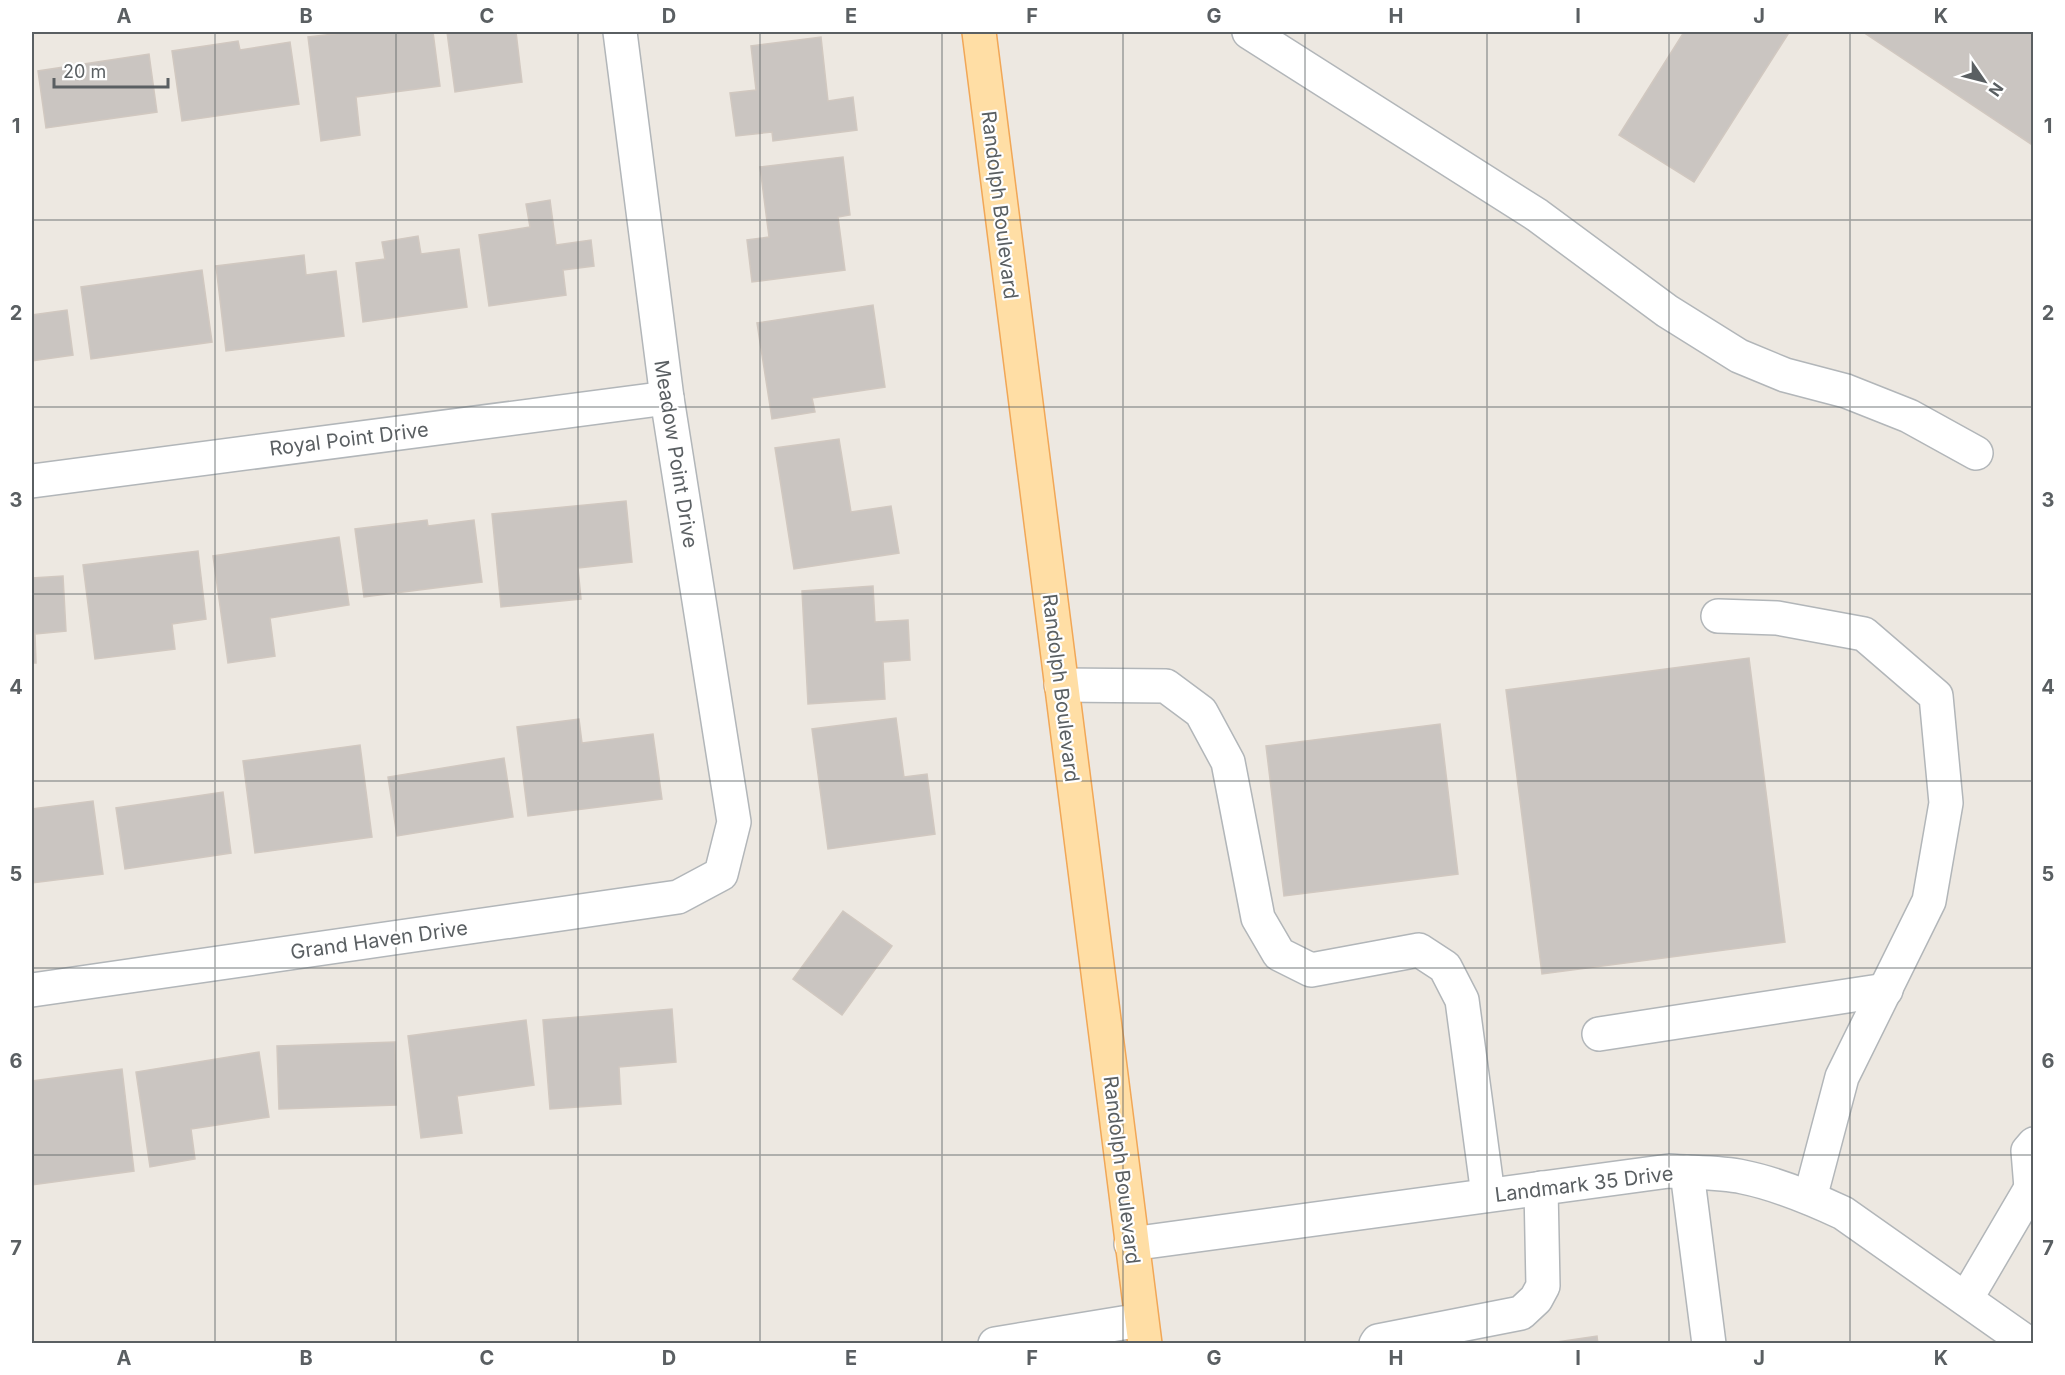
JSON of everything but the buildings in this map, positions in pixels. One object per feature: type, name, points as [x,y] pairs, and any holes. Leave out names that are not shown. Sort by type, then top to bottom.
[{"type":"main road","name":"Randolph Boulevard","points":[[979,32],[1143,1332]]},
{"type":"street","name":"Meadow Point Drive","points":[[620,32],[667,398],[734,822],[721,874]]},
{"type":"street","points":[[1249,32],[1537,215],[1667,311],[1739,356],[1785,375],[1846,391],[1909,416],[1976,453]]},
{"type":"street","name":"Royal Point Drive","points":[[32,481],[667,398]]},
{"type":"street","points":[[1718,616],[1777,618],[1864,634],[1936,696],[1946,803],[1929,901],[1842,1077],[1810,1198]]},
{"type":"street","points":[[1060,685],[1166,686],[1201,712],[1228,762],[1258,918],[1279,954],[1311,970],[1419,951],[1445,967],[1462,1000],[1488,1195]]},
{"type":"street","name":"Grand Haven Drive","points":[[32,990],[678,897],[721,874]]},
{"type":"street","points":[[1599,1034],[1886,990]]},
{"type":"street","points":[[1966,1299],[2032,1188],[2028,1151],[2034,1144]]},
{"type":"street","name":"Landmark 35 Drive","points":[[1131,1244],[1669,1171],[1741,1177],[1776,1185],[1843,1213],[2029,1344]]},
{"type":"street","points":[[1688,1172],[1709,1344]]},
{"type":"street","points":[[1376,1344],[1378,1341],[1521,1313],[1536,1299],[1542,1286],[1541,1188]]},
{"type":"street","points":[[995,1344],[1143,1332]]}]
